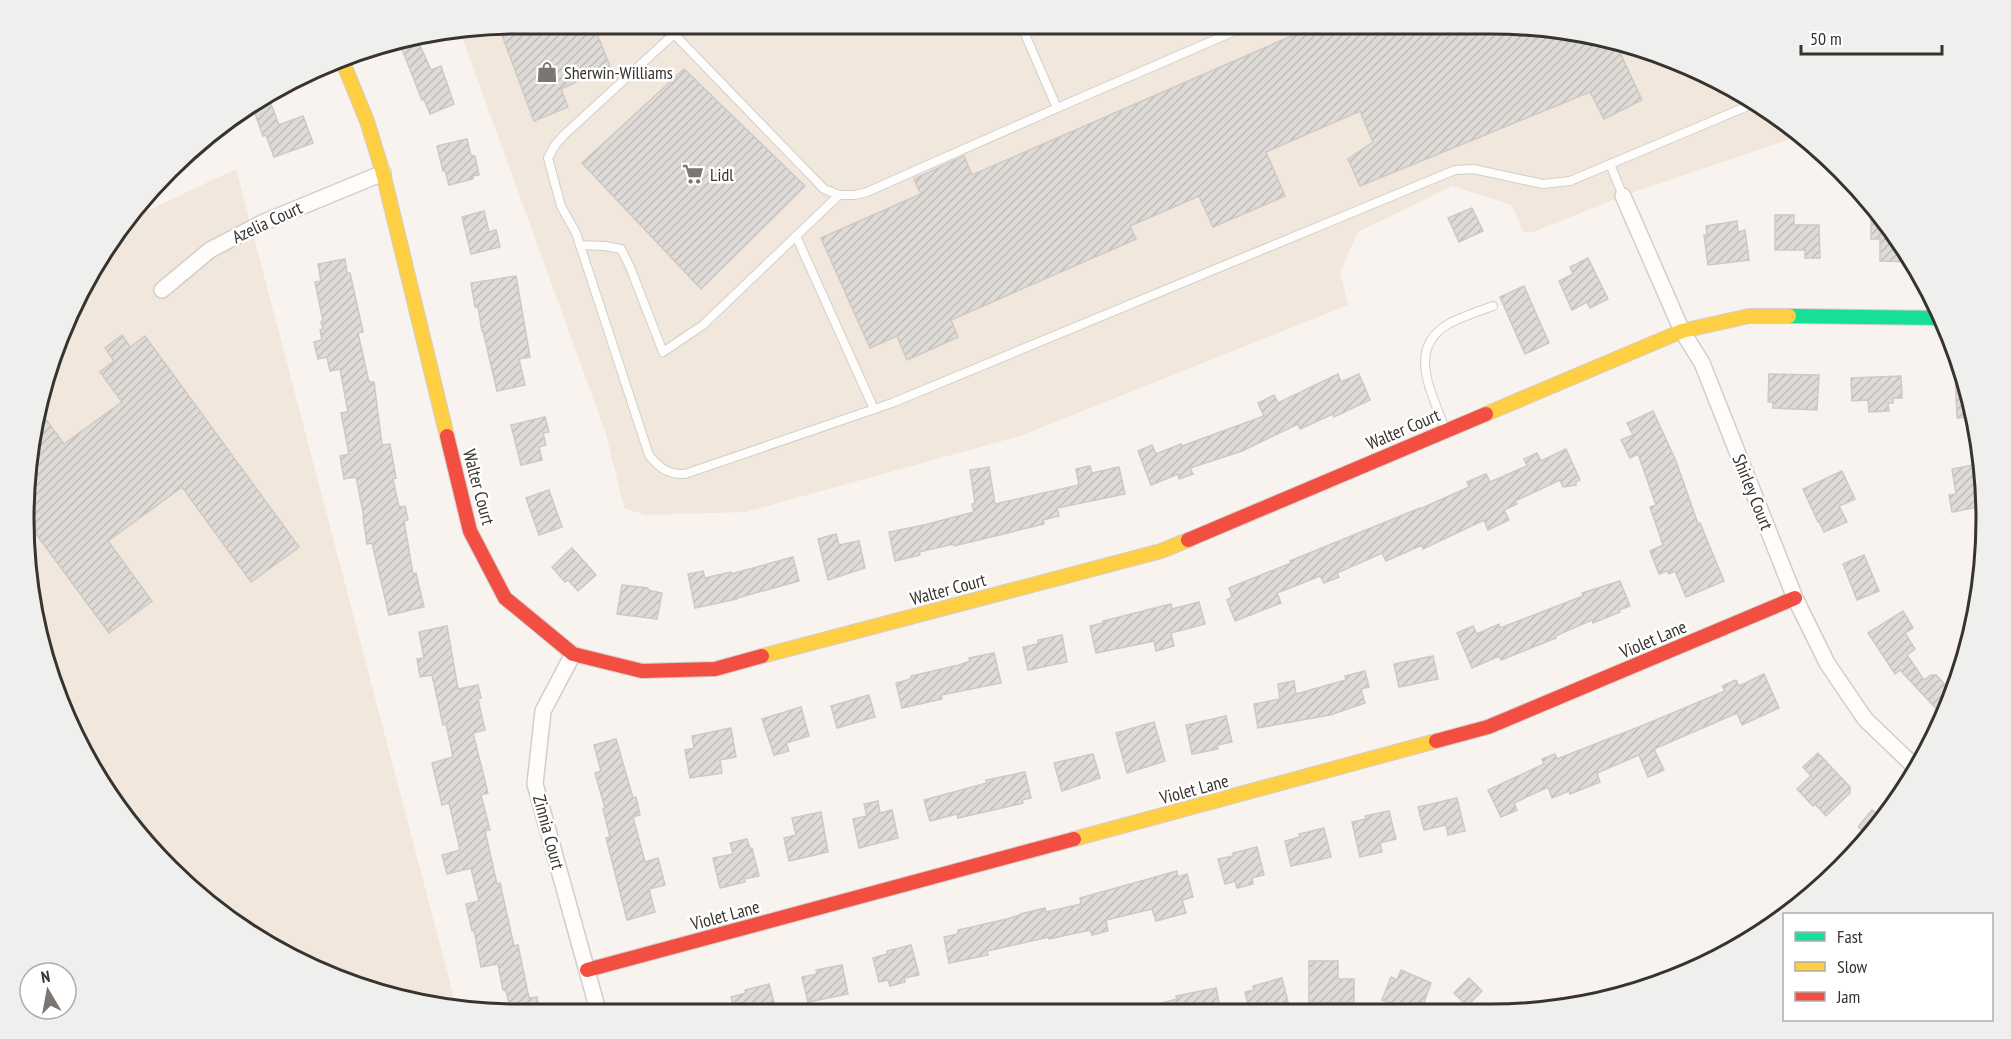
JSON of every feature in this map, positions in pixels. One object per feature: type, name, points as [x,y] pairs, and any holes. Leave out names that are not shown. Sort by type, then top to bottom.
[{"type":"street","name":"Walter Court","points":[[345,67],[367,121],[383,173],[470,531],[505,598],[573,654],[642,671],[715,669],[1161,551],[1682,330],[1749,316],[1932,318]]},
{"type":"street","name":"Azelia Court","points":[[162,290],[210,250],[264,222],[383,173]]},
{"type":"street","name":"Shirley Court","points":[[1623,196],[1682,330],[1702,363],[1795,598],[1827,663],[1865,719],[1911,763]]},
{"type":"street","name":"Violet Lane","points":[[587,970],[1488,727],[1795,598]]},
{"type":"street","name":"Zinnia Court","points":[[573,654],[543,711],[535,784],[596,1004]]},
{"type":"lane","points":[[1228,34],[867,192],[855,195],[839,195],[824,189],[674,34],[565,134],[555,145],[548,158],[561,206],[576,232],[649,455],[658,467],[675,474],[685,474],[874,409],[1455,170],[1473,169],[1543,184],[1570,181],[1746,107]]},
{"type":"lane","points":[[1025,34],[1057,108]]},
{"type":"lane","points":[[1610,164],[1623,196]]},
{"type":"lane","points":[[580,245],[621,249],[663,352],[703,325],[839,195]]},
{"type":"lane","points":[[796,236],[874,409]]},
{"type":"lane","points":[[1445,431],[1424,361],[1427,345],[1449,323],[1493,306]]},
{"type":"shaded area","points":[[520,34],[1492,34],[1523,36],[1555,39],[1617,51],[1677,71],[1734,99],[1791,139],[1623,196],[1533,232],[1523,232],[1512,205],[1452,186],[1358,232],[1340,272],[1348,305],[1020,436],[746,512],[645,515],[624,508],[606,434],[463,38]]},
{"type":"shaded area","points":[[236,169],[455,1000],[394,988],[334,968],[277,940],[224,904],[177,862],[135,815],[99,762],[71,705],[51,645],[39,583],[34,520],[39,456],[51,394],[71,334],[99,277],[145,212]]},
{"type":"building","points":[[597,34],[610,66],[561,89],[568,107],[534,121],[502,35]]},
{"type":"building","points":[[1296,34],[1492,34],[1586,44],[1619,52],[1642,100],[1604,119],[1590,92],[1360,186],[1348,159],[1373,142],[1360,111],[1266,152],[1285,196],[1213,227],[1199,196],[1130,226],[1136,239],[951,320],[958,337],[907,360],[897,336],[870,348],[821,238],[921,194],[914,179],[964,156],[972,175]]},
{"type":"building","points":[[420,45],[431,70],[441,66],[454,104],[430,114],[424,99],[422,100],[402,49]]},
{"type":"building","name":"Lidl","points":[[684,69],[805,186],[701,289],[582,163]]},
{"type":"building","points":[[271,103],[279,125],[303,116],[313,143],[274,157],[266,135],[263,136],[255,113]]},
{"type":"building","points":[[467,139],[471,156],[475,156],[479,175],[473,176],[473,179],[449,185],[437,146]]},
{"type":"building","points":[[1472,208],[1483,231],[1459,242],[1448,218]]},
{"type":"building","points":[[484,211],[489,232],[496,230],[500,247],[471,254],[462,217]]},
{"type":"building","points":[[1775,215],[1794,215],[1794,225],[1819,225],[1820,258],[1805,258],[1805,250],[1775,250]]},
{"type":"building","points":[[1871,220],[1902,262],[1880,261],[1880,239],[1871,239]]},
{"type":"building","points":[[1737,221],[1738,232],[1745,230],[1749,260],[1708,265],[1704,235],[1707,235],[1706,226]]},
{"type":"building","points":[[1588,258],[1608,299],[1590,308],[1587,302],[1572,310],[1559,281],[1573,274],[1570,267]]},
{"type":"building","points":[[345,259],[363,332],[358,333],[369,382],[374,382],[382,445],[390,444],[396,478],[393,479],[399,507],[405,506],[408,520],[404,521],[413,574],[416,573],[424,607],[389,615],[372,543],[367,544],[356,477],[344,479],[340,456],[349,454],[341,413],[348,412],[340,369],[330,371],[327,357],[318,359],[314,342],[322,340],[320,330],[323,329],[315,282],[321,281],[318,264]]},
{"type":"building","points":[[516,276],[530,357],[519,359],[525,385],[497,391],[471,283]]},
{"type":"building","points":[[1524,286],[1549,343],[1525,354],[1500,297]]},
{"type":"building","points":[[122,335],[130,347],[145,336],[299,547],[251,582],[182,487],[108,541],[152,601],[109,633],[35,532],[34,520],[39,456],[45,419],[64,444],[122,402],[100,372],[114,361],[105,348]]},
{"type":"building","points":[[1338,374],[1341,382],[1359,374],[1370,400],[1334,417],[1333,414],[1300,429],[1298,424],[1242,451],[1190,468],[1193,474],[1179,479],[1178,474],[1151,485],[1138,451],[1152,445],[1156,454],[1264,416],[1258,403],[1274,395],[1278,403]]},
{"type":"building","points":[[1769,374],[1819,375],[1817,410],[1773,408],[1773,402],[1768,402]]},
{"type":"building","points":[[1901,376],[1902,398],[1893,398],[1893,403],[1888,403],[1889,411],[1869,412],[1868,400],[1852,401],[1851,378]]},
{"type":"building","points":[[1955,378],[1965,418],[1957,418]]},
{"type":"building","points":[[1653,411],[1676,461],[1698,524],[1700,523],[1724,581],[1686,597],[1675,571],[1669,574],[1667,571],[1659,574],[1650,551],[1663,545],[1650,507],[1656,505],[1638,454],[1630,458],[1621,440],[1633,435],[1627,423]]},
{"type":"building","points":[[545,417],[549,432],[543,433],[546,445],[539,447],[542,460],[521,465],[511,425]]},
{"type":"building","points":[[1566,449],[1580,480],[1576,482],[1576,485],[1563,487],[1560,480],[1515,501],[1517,504],[1504,510],[1509,520],[1488,530],[1484,520],[1423,549],[1422,545],[1386,561],[1382,553],[1337,573],[1339,577],[1324,583],[1320,576],[1277,593],[1281,603],[1235,621],[1227,600],[1232,597],[1229,588],[1420,509],[1469,487],[1467,482],[1486,474],[1490,482],[1527,466],[1524,459],[1537,453],[1541,461]]},
{"type":"building","points":[[1973,465],[1976,508],[1952,512],[1949,495],[1956,494],[1952,469]]},
{"type":"building","points":[[1090,466],[1092,473],[1119,467],[1125,494],[1057,508],[1059,516],[1043,520],[1044,524],[919,552],[920,555],[895,561],[889,532],[974,512],[972,504],[975,503],[970,470],[989,467],[995,504],[1079,485],[1076,469]]},
{"type":"building","points":[[1842,471],[1855,499],[1839,506],[1847,522],[1824,532],[1803,489]]},
{"type":"building","points":[[549,490],[562,527],[539,535],[526,498]]},
{"type":"building","points":[[836,534],[839,545],[859,541],[865,568],[828,580],[818,539]]},
{"type":"building","points":[[572,548],[596,575],[578,591],[568,580],[565,582],[552,567]]},
{"type":"building","points":[[1864,555],[1879,591],[1857,600],[1843,564]]},
{"type":"building","points":[[793,557],[799,581],[737,599],[695,608],[688,574],[703,571],[705,578],[731,572],[731,574]]},
{"type":"building","points":[[1620,581],[1630,606],[1619,610],[1620,612],[1593,623],[1592,620],[1555,636],[1556,638],[1501,660],[1499,656],[1472,668],[1457,633],[1473,626],[1477,634],[1499,624],[1500,628],[1583,596],[1582,593]]},
{"type":"building","points":[[622,585],[648,588],[648,590],[662,593],[657,619],[617,614]]},
{"type":"building","points":[[1199,602],[1205,624],[1171,633],[1174,646],[1156,651],[1154,641],[1096,653],[1090,626],[1171,604],[1172,609]]},
{"type":"building","points":[[1903,611],[1913,628],[1905,633],[1915,649],[1907,655],[1924,680],[1931,675],[1936,675],[1947,686],[1938,710],[1900,670],[1895,674],[1868,633]]},
{"type":"building","points":[[447,626],[458,689],[478,685],[481,698],[478,699],[485,730],[473,733],[488,793],[481,795],[490,830],[485,831],[497,884],[500,883],[514,946],[518,945],[529,998],[537,997],[538,1004],[507,1004],[509,1003],[506,991],[503,990],[498,964],[481,967],[466,904],[479,901],[471,868],[447,874],[442,855],[460,850],[449,803],[442,805],[432,763],[453,757],[432,675],[420,677],[417,659],[424,658],[419,632]]},
{"type":"building","points":[[1062,635],[1067,662],[1028,670],[1023,647],[1038,644],[1038,640]]},
{"type":"building","points":[[994,653],[1001,683],[941,695],[942,699],[902,708],[896,683],[911,679],[911,676],[959,665],[970,661],[969,658]]},
{"type":"building","points":[[1433,656],[1438,679],[1399,687],[1394,664]]},
{"type":"building","points":[[1365,671],[1369,687],[1361,689],[1365,703],[1330,715],[1258,728],[1254,704],[1280,699],[1278,684],[1294,681],[1296,694],[1346,680],[1345,676]]},
{"type":"building","points":[[1764,674],[1779,708],[1742,725],[1737,713],[1654,749],[1664,770],[1648,777],[1639,755],[1597,773],[1600,782],[1570,794],[1569,791],[1552,798],[1548,787],[1514,803],[1517,810],[1501,817],[1488,790],[1544,764],[1542,759],[1555,754],[1557,759],[1725,691],[1722,686],[1736,680],[1739,686]]},
{"type":"building","points":[[869,695],[875,717],[837,728],[831,706]]},
{"type":"building","points":[[801,707],[809,736],[786,743],[789,751],[774,755],[762,719]]},
{"type":"building","points":[[1226,716],[1232,742],[1217,745],[1218,749],[1192,754],[1186,725]]},
{"type":"building","points":[[1154,722],[1165,761],[1127,773],[1116,733]]},
{"type":"building","points":[[731,728],[736,757],[720,760],[722,773],[690,778],[685,750],[694,748],[692,736]]},
{"type":"building","points":[[616,739],[633,798],[636,797],[640,815],[633,817],[645,862],[658,858],[665,885],[649,889],[655,912],[627,920],[606,838],[610,837],[595,773],[601,771],[594,745]]},
{"type":"building","points":[[1818,753],[1850,787],[1850,793],[1826,816],[1797,789],[1811,776],[1803,767]]},
{"type":"building","points":[[1093,754],[1100,778],[1062,791],[1054,763]]},
{"type":"building","points":[[1025,772],[1031,798],[1022,800],[1023,803],[958,818],[957,814],[930,821],[924,800],[987,783],[986,780]]},
{"type":"building","points":[[1457,798],[1465,831],[1448,835],[1446,825],[1424,830],[1418,807]]},
{"type":"building","points":[[878,801],[880,813],[892,810],[898,838],[859,848],[853,819],[867,816],[864,804]]},
{"type":"building","points":[[1872,810],[1877,814],[1863,831],[1858,827]]},
{"type":"building","points":[[1389,811],[1396,839],[1380,843],[1382,852],[1360,857],[1352,822],[1366,819],[1365,816]]},
{"type":"building","points":[[821,812],[828,852],[789,861],[784,838],[796,835],[792,818]]},
{"type":"building","points":[[1324,828],[1331,857],[1291,866],[1285,841],[1300,837],[1299,834]]},
{"type":"building","points":[[747,839],[750,849],[752,848],[759,876],[720,888],[713,858],[733,854],[730,843]]},
{"type":"building","points":[[1257,847],[1264,875],[1252,878],[1253,884],[1237,888],[1235,881],[1225,884],[1218,859]]},
{"type":"building","points":[[1177,871],[1178,877],[1187,874],[1193,897],[1182,900],[1186,913],[1156,921],[1152,909],[1106,920],[1108,931],[1092,935],[1090,930],[1049,939],[1049,937],[987,951],[988,955],[949,963],[944,937],[958,934],[958,930],[1045,908],[1046,912],[1081,904],[1080,898]]},
{"type":"building","points":[[911,945],[919,975],[904,978],[905,982],[890,986],[888,980],[879,982],[873,958],[887,954],[887,951]]},
{"type":"building","points":[[1309,961],[1338,961],[1338,979],[1354,979],[1354,1002],[1309,1002]]},
{"type":"building","points":[[842,965],[848,994],[808,1002],[802,977],[817,974],[816,970]]},
{"type":"building","points":[[1401,970],[1431,983],[1424,1004],[1394,1004],[1382,1000],[1391,977],[1397,980]]},
{"type":"building","points":[[1282,978],[1288,1002],[1248,1004],[1245,992],[1254,990],[1253,986]]},
{"type":"building","points":[[1469,978],[1482,991],[1469,1004],[1465,1004],[1454,993]]},
{"type":"building","points":[[769,984],[775,1004],[733,1004],[731,997],[746,993],[745,990]]},
{"type":"building","points":[[1216,988],[1219,1004],[1158,1004],[1177,999],[1176,996]]},
{"type":"traffic: fast","points":[[1789,316],[1932,318]]},
{"type":"traffic: slow","points":[[345,67],[367,121],[383,173],[447,436]]},
{"type":"traffic: slow","points":[[1486,414],[1682,331],[1749,316],[1789,316]]},
{"type":"traffic: slow","points":[[762,656],[1161,551],[1188,540]]},
{"type":"traffic: slow","points":[[1074,839],[1436,741]]},
{"type":"traffic: jam","points":[[1188,540],[1486,414]]},
{"type":"traffic: jam","points":[[447,436],[470,531],[505,598],[573,654],[642,671],[715,669],[762,656]]},
{"type":"traffic: jam","points":[[1436,741],[1488,727],[1795,598]]},
{"type":"traffic: jam","points":[[587,970],[1074,839]]},
{"type":"place","name":"Sherwin-Williams","points":[[547,72]]},
{"type":"place","name":"Lidl","points":[[693,174]]}]
